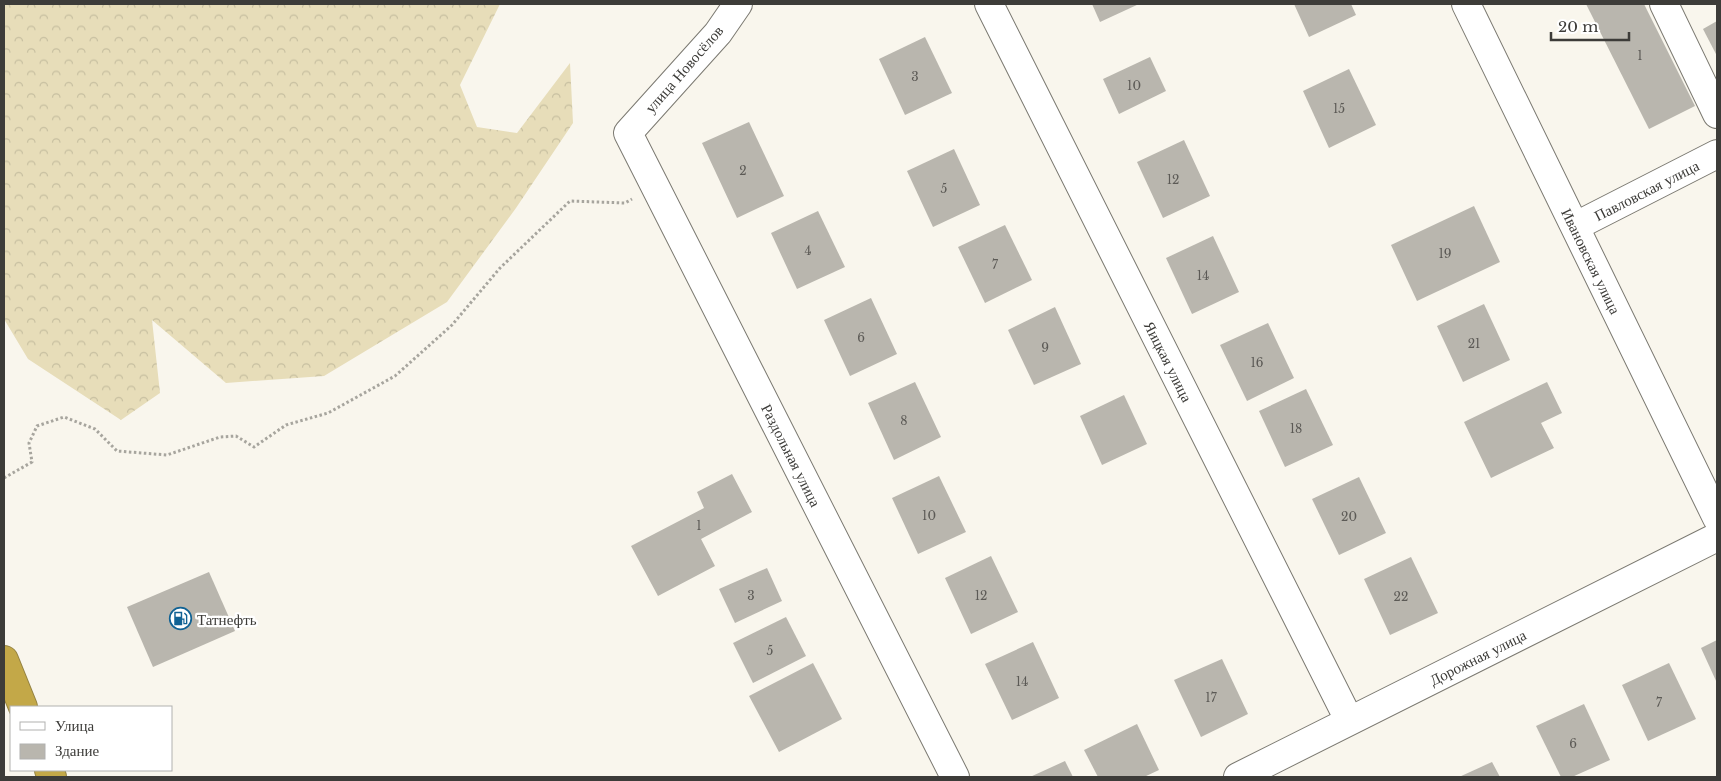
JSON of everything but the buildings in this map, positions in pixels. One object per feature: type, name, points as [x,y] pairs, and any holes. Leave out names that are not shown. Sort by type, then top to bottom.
[{"type":"highway","points":[[4,660],[15,701]]},
{"type":"street","name":"улица Новосёлов","points":[[628,133],[718,33],[738,4]]},
{"type":"street","name":"Яицкая улица","points":[[989,4],[1349,720]]},
{"type":"street","name":"Ивановская улица","points":[[1466,4],[1717,518]]},
{"type":"street","points":[[1664,4],[1717,114]]},
{"type":"street","name":"Раздольная улица","points":[[628,133],[955,777]]},
{"type":"street","name":"Павловская улица","points":[[1576,226],[1717,154]]},
{"type":"street","name":"Дорожная улица","points":[[1238,777],[1717,537]]},
{"type":"path","points":[[4,478],[32,462],[29,443],[37,426],[64,417],[95,429],[117,451],[167,455],[220,437],[236,436],[254,447],[286,425],[328,413],[395,376],[452,325],[500,268],[570,201],[625,203],[655,187]]},
{"type":"green space","points":[[4,4],[500,4],[460,85],[477,127],[517,133],[570,63],[573,123],[516,208],[447,302],[324,376],[226,383],[152,320],[160,393],[121,420],[28,359],[4,319]]},
{"type":"place","name":"Татнефть","points":[[181,619]]}]
